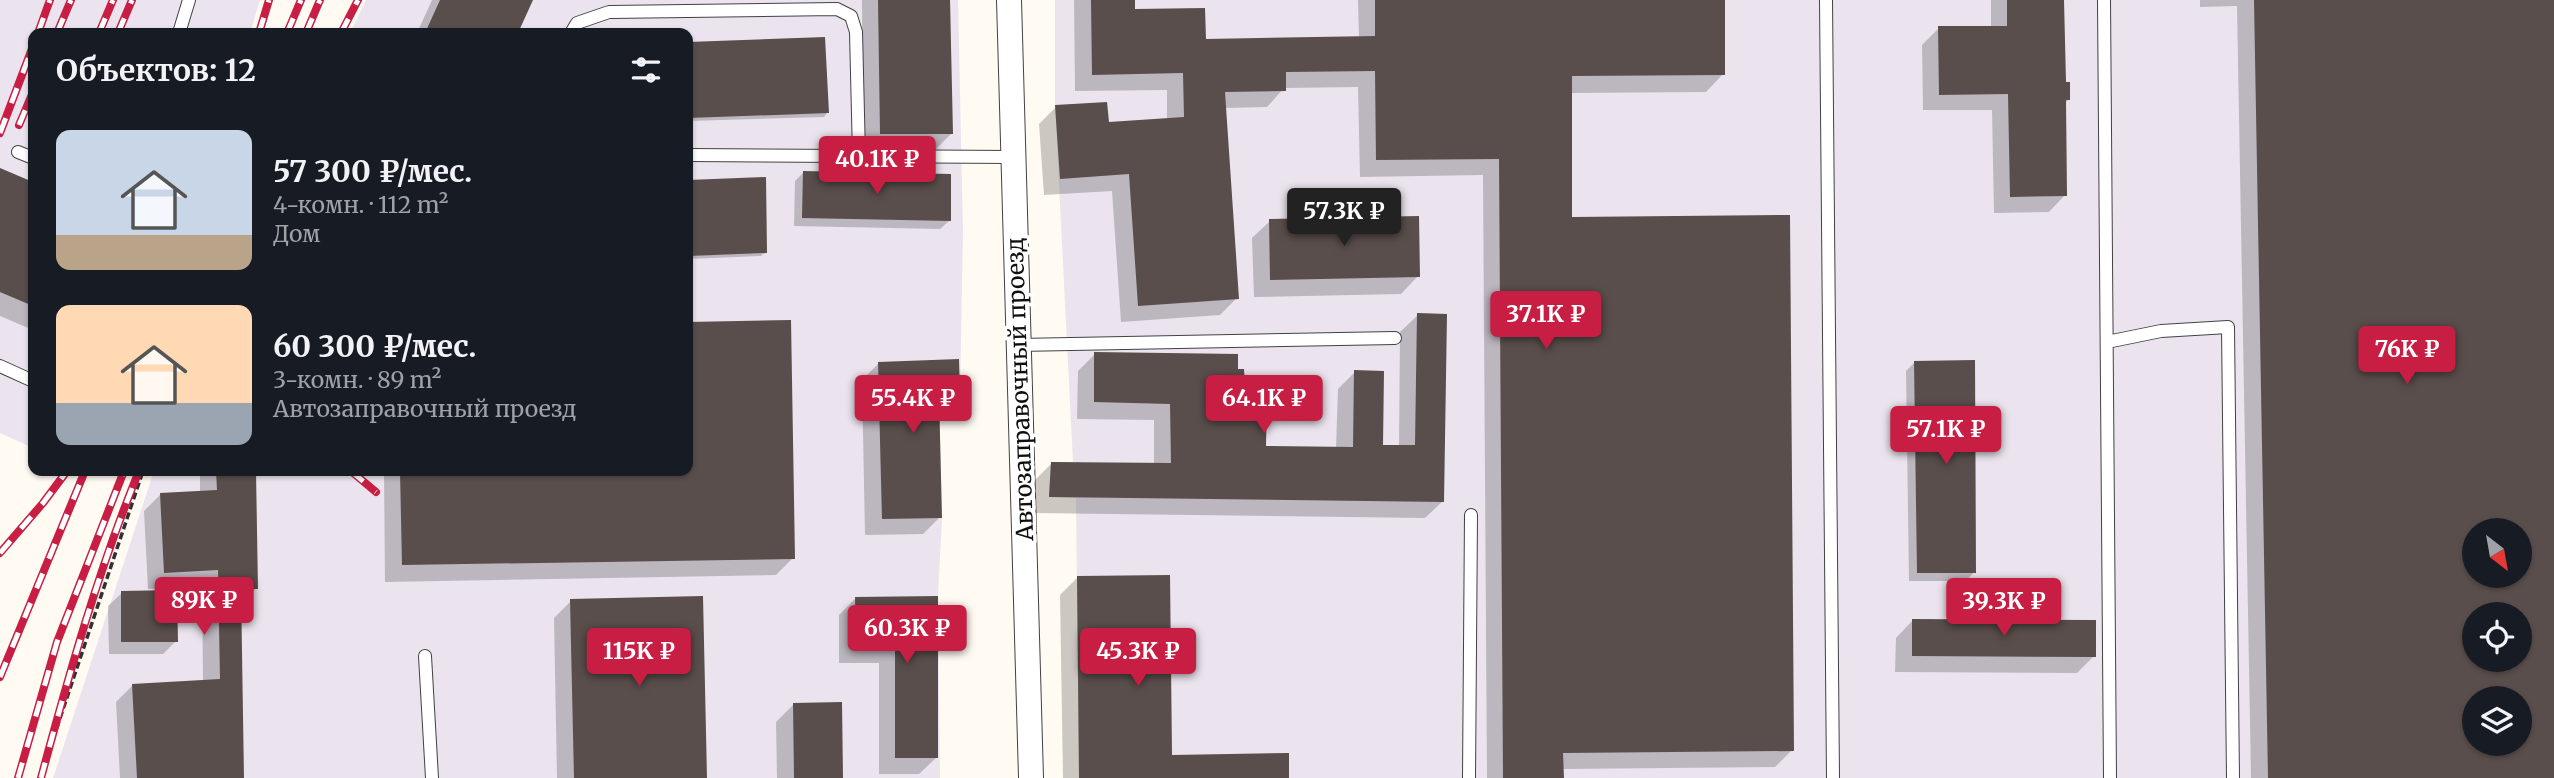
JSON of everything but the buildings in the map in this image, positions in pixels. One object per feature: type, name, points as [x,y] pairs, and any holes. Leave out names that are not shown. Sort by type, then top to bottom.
[{"type":"street","name":"Автозаправочный проезд","points":[[1009,0],[1031,778]]},
{"type":"lane","points":[[181,28],[189,0]]},
{"type":"lane","points":[[1826,0],[1833,778]]},
{"type":"lane","points":[[2104,0],[2110,778]]},
{"type":"lane","points":[[574,28],[577,23],[609,12],[837,9],[850,16],[856,32],[859,156]]},
{"type":"lane","points":[[18,152],[28,156]]},
{"type":"lane","points":[[693,155],[1013,157]]},
{"type":"lane","points":[[2107,342],[2161,331],[2228,327],[2233,778]]},
{"type":"lane","points":[[1018,345],[1395,338]]},
{"type":"lane","points":[[0,366],[28,379]]},
{"type":"lane","points":[[1469,778],[1471,515]]},
{"type":"lane","points":[[425,656],[432,778]]},
{"type":"path","points":[[40,778],[141,476]]},
{"type":"shaded area","points":[[0,0],[260,0],[252,28],[28,28],[28,446],[0,433]]},
{"type":"shaded area","points":[[366,0],[958,0],[963,232],[960,395],[939,395],[942,518],[938,596],[940,778],[53,778],[152,476],[693,476],[693,28],[352,28]]},
{"type":"shaded area","points":[[1055,0],[2554,0],[2554,778],[1079,778],[1076,498],[1049,497],[1051,462],[1073,462],[1055,105]]},
{"type":"railway","points":[[40,28],[50,0]]},
{"type":"railway","points":[[59,28],[71,0]]},
{"type":"railway","points":[[101,28],[113,0]]},
{"type":"railway","points":[[120,28],[132,0]]},
{"type":"railway","points":[[261,28],[269,0]]},
{"type":"railway","points":[[289,28],[301,0]]},
{"type":"railway","points":[[308,28],[320,0]]},
{"type":"railway","points":[[344,28],[358,0]]},
{"type":"railway","points":[[0,133],[28,59]]},
{"type":"railway","points":[[19,125],[28,104]]},
{"type":"railway","points":[[0,553],[63,476]]},
{"type":"railway","points":[[0,677],[83,476]]},
{"type":"railway","points":[[18,778],[57,642],[122,476]]},
{"type":"railway","points":[[41,778],[97,585],[137,476]]},
{"type":"railway","points":[[357,476],[376,492]]}]
